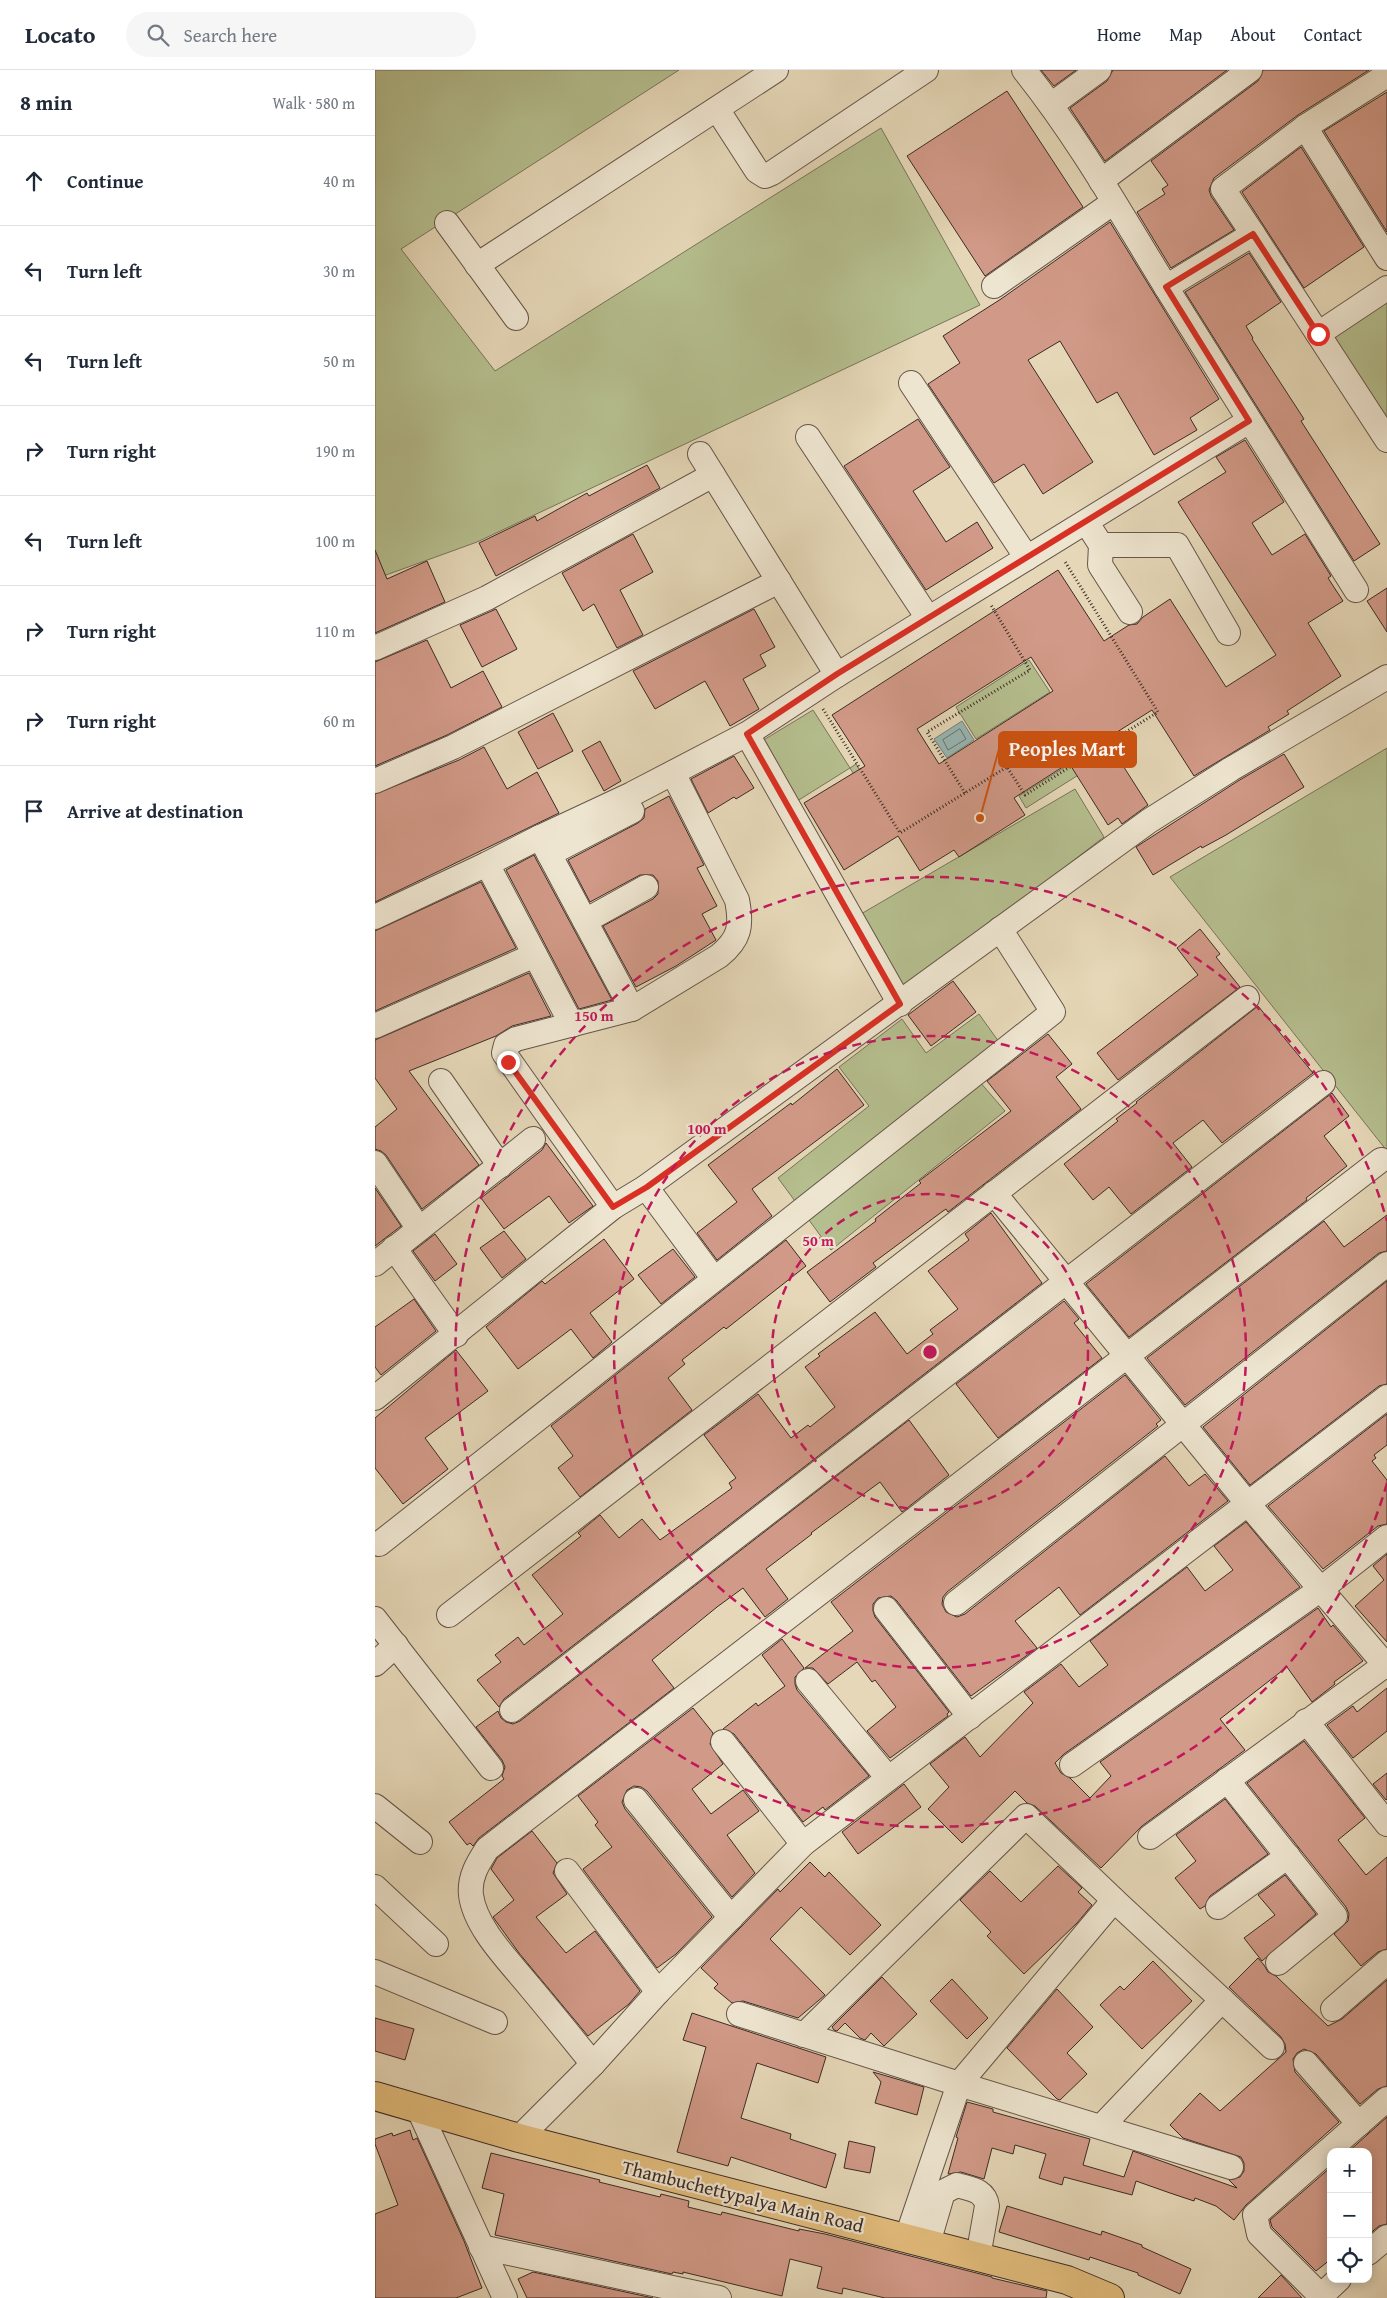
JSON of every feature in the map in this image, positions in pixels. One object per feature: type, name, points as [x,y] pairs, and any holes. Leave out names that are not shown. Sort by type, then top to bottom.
[{"type":"main road","name":"Thambuchettypalya Main Road","points":[[375,2096],[519,2138],[1067,2280],[1110,2298]]},
{"type":"street","points":[[477,265],[776,70]]},
{"type":"street","points":[[717,108],[757,171],[765,176],[926,70]]},
{"type":"street","points":[[1024,70],[1051,105],[1101,181],[1356,590]]},
{"type":"street","points":[[1051,105],[1099,70]]},
{"type":"street","points":[[1101,181],[1250,70]]},
{"type":"street","points":[[1387,75],[1305,127],[1223,188],[1387,440]]},
{"type":"street","points":[[1305,127],[1387,258]]},
{"type":"street","points":[[994,286],[1114,202]]},
{"type":"street","points":[[447,223],[516,318]]},
{"type":"street","points":[[1166,287],[1253,234]]},
{"type":"street","points":[[1318,334],[1387,288]]},
{"type":"street","points":[[911,383],[1027,558]]},
{"type":"street","points":[[375,917],[487,864],[545,845],[632,794],[676,779],[837,674],[1249,421]]},
{"type":"street","points":[[808,437],[928,618]]},
{"type":"street","points":[[700,454],[837,674]]},
{"type":"street","points":[[375,648],[487,598],[713,475]]},
{"type":"street","points":[[1085,521],[1101,545],[1100,565],[1130,612]]},
{"type":"street","points":[[1101,545],[1177,545],[1229,633]]},
{"type":"street","points":[[375,781],[453,747],[779,581]]},
{"type":"street","points":[[375,1398],[456,1335],[613,1207],[647,1187],[1149,821],[1231,769],[1387,677]]},
{"type":"street","points":[[747,734],[900,1004]]},
{"type":"street","points":[[613,1207],[504,1053],[506,1045],[515,1039],[632,1009],[719,956],[731,946],[737,933],[740,918],[737,900],[676,779]]},
{"type":"street","points":[[545,845],[632,1009]]},
{"type":"street","points":[[487,864],[573,1025]]},
{"type":"street","points":[[585,921],[645,887]]},
{"type":"street","points":[[379,1544],[1053,1012],[1000,929]]},
{"type":"street","points":[[375,1026],[535,955]]},
{"type":"street","points":[[449,1615],[1247,998]]},
{"type":"street","points":[[441,1081],[500,1166]]},
{"type":"street","points":[[512,1710],[1323,1083]]},
{"type":"street","points":[[375,1264],[533,1139]]},
{"type":"street","points":[[593,2064],[508,1960],[478,1919],[471,1893],[473,1875],[477,1863],[487,1849],[1381,1160]]},
{"type":"street","points":[[375,1163],[419,1229]]},
{"type":"street","points":[[647,1187],[714,1280]]},
{"type":"street","points":[[994,1193],[1129,1356],[1247,1504],[1386,1666],[1306,1721],[1149,1837]]},
{"type":"street","points":[[394,1248],[456,1335]]},
{"type":"street","points":[[956,1603],[1387,1264]]},
{"type":"street","points":[[519,2138],[593,2064],[658,1992],[803,1844],[1387,1396]]},
{"type":"street","points":[[1072,1765],[1321,1589],[1387,1537]]},
{"type":"street","points":[[886,1609],[970,1717]]},
{"type":"street","points":[[375,1619],[491,1768]]},
{"type":"street","points":[[375,1664],[396,1645]]},
{"type":"street","points":[[808,1681],[888,1778]]},
{"type":"street","points":[[1306,1721],[1387,1824]]},
{"type":"street","points":[[723,1742],[803,1844]]},
{"type":"street","points":[[1227,1780],[1335,1916],[1278,1963]]},
{"type":"street","points":[[636,1800],[731,1918]]},
{"type":"street","points":[[378,1816],[420,1842]]},
{"type":"street","points":[[804,2035],[1026,1816],[1272,2047]]},
{"type":"street","points":[[1218,1907],[1288,1856]]},
{"type":"street","points":[[567,1871],[658,1992]]},
{"type":"street","points":[[375,1887],[436,1944]]},
{"type":"street","points":[[918,2240],[959,2084],[1114,1900]]},
{"type":"street","points":[[1333,2009],[1387,1962]]},
{"type":"street","points":[[375,1972],[495,2022]]},
{"type":"street","points":[[1101,2127],[1222,2000]]},
{"type":"street","points":[[739,2014],[959,2084],[1231,2167]]},
{"type":"street","points":[[1306,2063],[1359,2124]]},
{"type":"street","points":[[1335,2283],[1322,2297],[1259,2234],[1255,2226],[1255,2214],[1387,2099]]},
{"type":"street","points":[[419,2110],[505,2298]]},
{"type":"street","points":[[918,2240],[943,2192],[957,2185],[980,2192],[986,2199],[987,2206],[978,2256]]},
{"type":"street","points":[[1372,2250],[1387,2237]]},
{"type":"street","points":[[481,2247],[716,2298]]},
{"type":"path","points":[[823,709],[900,833],[1007,767],[1025,795],[1158,712],[1063,560]]},
{"type":"path","points":[[965,793],[927,732],[1030,670],[991,605]]},
{"type":"green space","points":[[375,70],[679,70],[401,249],[495,371],[881,128],[980,305],[477,542],[375,579]]},
{"type":"green space","points":[[1387,296],[1387,424],[1329,333]]},
{"type":"green space","points":[[1029,660],[1050,692],[976,739],[956,707]]},
{"type":"green space","points":[[813,710],[850,768],[794,803],[757,744]]},
{"type":"green space","points":[[1119,733],[1126,745],[1026,808],[1019,796]]},
{"type":"green space","points":[[1387,748],[1387,1151],[1170,877]]},
{"type":"green space","points":[[856,764],[899,834],[893,838],[850,768]]},
{"type":"green space","points":[[1075,789],[1104,837],[902,992],[861,914]]},
{"type":"green space","points":[[979,1014],[1009,1056],[979,1081],[1005,1111],[831,1250],[778,1178],[869,1106],[839,1067],[902,1019],[926,1053]]},
{"type":"water","points":[[962,721],[974,740],[947,758],[934,739]]},
{"type":"building","points":[[1041,70],[1076,70],[1054,86]]},
{"type":"building","points":[[1113,70],[1227,70],[1105,161],[1070,108],[1107,81]]},
{"type":"building","points":[[1263,70],[1369,70],[1298,115],[1214,178],[1209,190],[1211,196],[1234,230],[1171,268],[1137,212],[1165,194],[1162,189],[1168,185],[1151,161],[1258,81]]},
{"type":"building","points":[[1007,91],[1083,207],[985,276],[907,156]]},
{"type":"building","points":[[1387,92],[1387,232],[1324,131]]},
{"type":"building","points":[[1301,147],[1364,247],[1304,288],[1242,192]]},
{"type":"building","points":[[1110,222],[1219,399],[1190,418],[1197,430],[1154,455],[1117,392],[1097,403],[1060,341],[1028,360],[1093,462],[1043,494],[1024,464],[994,483],[928,384],[960,363],[943,336],[1001,299]]},
{"type":"building","points":[[1249,253],[1281,302],[1246,326],[1252,339],[1304,419],[1301,421],[1380,544],[1354,561],[1185,292]]},
{"type":"building","points":[[918,419],[950,467],[913,491],[946,542],[977,522],[993,548],[926,590],[844,466]]},
{"type":"building","points":[[1245,440],[1284,502],[1252,523],[1272,555],[1305,534],[1331,576],[1328,578],[1343,601],[1308,623],[1341,676],[1287,711],[1289,714],[1268,727],[1270,730],[1194,776],[1152,710],[1106,739],[1148,805],[1122,824],[1118,818],[1108,825],[1069,763],[1014,798],[1025,815],[959,857],[954,850],[920,871],[898,836],[844,870],[804,803],[865,766],[832,715],[1058,570],[1104,641],[1129,625],[1137,624],[1143,617],[1170,599],[1226,687],[1276,655],[1178,502],[1226,472],[1216,457]],"holes":[[[1031,657],[1053,691],[939,764],[917,729]]]},
{"type":"building","points":[[647,465],[660,488],[496,576],[479,543],[535,516],[537,521],[587,493],[589,496]]},
{"type":"building","points":[[633,534],[653,572],[620,590],[643,635],[617,648],[594,604],[583,611],[562,573]]},
{"type":"building","points":[[375,550],[387,579],[427,561],[445,602],[375,633]]},
{"type":"building","points":[[1387,588],[1387,632],[1367,601]]},
{"type":"building","points":[[496,609],[517,649],[482,667],[460,625]]},
{"type":"building","points":[[754,609],[775,647],[760,655],[766,666],[743,679],[759,709],[730,726],[705,681],[655,709],[633,671]]},
{"type":"building","points":[[427,640],[451,688],[483,671],[502,707],[447,735],[375,766],[375,662]]},
{"type":"building","points":[[553,713],[573,751],[538,769],[518,732]]},
{"type":"building","points":[[600,741],[621,781],[604,791],[582,751]]},
{"type":"building","points":[[484,747],[507,789],[537,772],[559,813],[375,902],[375,794],[459,760]]},
{"type":"building","points":[[1284,754],[1304,787],[1226,835],[1202,848],[1201,846],[1153,875],[1136,847],[1238,781]]},
{"type":"building","points":[[734,756],[754,788],[736,799],[734,797],[708,813],[691,779]]},
{"type":"building","points":[[669,796],[704,865],[697,868],[717,906],[702,914],[716,940],[676,966],[636,987],[603,926],[653,899],[658,894],[658,881],[653,875],[640,875],[590,902],[568,860],[638,823],[644,818],[645,809]]},
{"type":"building","points":[[534,855],[612,1000],[579,1009],[506,870]]},
{"type":"building","points":[[481,882],[516,948],[375,1011],[375,931]]},
{"type":"building","points":[[1200,929],[1220,954],[1216,957],[1240,987],[1118,1080],[1097,1053],[1198,975],[1177,948]]},
{"type":"building","points":[[529,973],[551,1016],[512,1026],[496,1036],[409,1071],[479,1165],[422,1209],[386,1155],[375,1149],[375,1127],[397,1109],[375,1078],[375,1040]]},
{"type":"building","points":[[953,981],[976,1012],[931,1046],[908,1015]]},
{"type":"building","points":[[1258,1006],[1313,1073],[1222,1143],[1203,1120],[1173,1143],[1192,1167],[1131,1214],[1109,1187],[1093,1200],[1064,1164],[1118,1121],[1116,1119],[1136,1102]]},
{"type":"building","points":[[1048,1034],[1072,1064],[1056,1077],[1081,1109],[948,1212],[946,1209],[943,1211],[873,1263],[876,1267],[830,1302],[807,1272],[876,1221],[875,1219],[921,1183],[919,1181],[1011,1111],[987,1081]]},
{"type":"building","points":[[837,1069],[864,1105],[752,1189],[772,1216],[717,1260],[697,1233],[737,1202],[708,1165],[791,1103],[792,1105]]},
{"type":"building","points":[[1332,1093],[1349,1116],[1324,1136],[1347,1166],[1306,1198],[1307,1200],[1129,1337],[1086,1284]]},
{"type":"building","points":[[546,1143],[593,1206],[569,1223],[549,1196],[504,1229],[481,1198],[542,1150]]},
{"type":"building","points":[[375,1188],[401,1226],[375,1246]]},
{"type":"building","points":[[991,1213],[1042,1283],[504,1699],[499,1707],[477,1680],[501,1662],[495,1655],[518,1637],[524,1645],[563,1614],[532,1575],[581,1536],[578,1533],[600,1515],[619,1538],[642,1519],[660,1540],[732,1488],[729,1483],[736,1478],[704,1435],[758,1394],[791,1438],[808,1425],[810,1427],[835,1407],[805,1367],[820,1356],[818,1354],[875,1312],[907,1354],[933,1334],[930,1330],[958,1309],[928,1271],[969,1240],[965,1234]]},
{"type":"building","points":[[1387,1215],[1387,1251],[1379,1253],[1185,1405],[1147,1358],[1324,1221],[1344,1247]]},
{"type":"building","points":[[504,1231],[526,1259],[502,1278],[480,1248]]},
{"type":"building","points":[[435,1234],[457,1264],[435,1281],[413,1251]]},
{"type":"building","points":[[604,1239],[634,1279],[590,1313],[612,1342],[593,1358],[571,1329],[518,1369],[486,1327],[542,1281],[545,1284]]},
{"type":"building","points":[[786,1240],[806,1266],[726,1329],[724,1327],[682,1360],[685,1364],[668,1378],[692,1410],[580,1497],[558,1468],[573,1456],[551,1426]]},
{"type":"building","points":[[673,1249],[695,1277],[661,1304],[638,1275]]},
{"type":"building","points":[[1387,1281],[1387,1384],[1379,1386],[1250,1485],[1203,1427]]},
{"type":"building","points":[[414,1299],[436,1331],[381,1375],[375,1367],[375,1327]]},
{"type":"building","points":[[1064,1301],[1079,1319],[1074,1323],[1102,1358],[998,1438],[956,1384]]},
{"type":"building","points":[[456,1350],[488,1391],[425,1438],[448,1469],[403,1504],[375,1468],[375,1418]]},
{"type":"building","points":[[1125,1375],[1161,1420],[1156,1424],[1158,1426],[947,1592],[943,1597],[942,1604],[946,1612],[957,1617],[965,1614],[1165,1456],[1189,1486],[1205,1474],[1228,1501],[1080,1615],[1059,1587],[1015,1621],[1037,1648],[971,1696],[897,1601],[891,1596],[878,1598],[873,1604],[875,1617],[949,1712],[948,1716],[890,1758],[867,1731],[896,1707],[875,1680],[872,1682],[857,1662],[828,1684],[813,1668],[805,1668],[853,1631],[831,1602]]},
{"type":"building","points":[[1387,1414],[1387,1445],[1374,1455],[1376,1458],[1372,1461],[1387,1480],[1387,1524],[1378,1526],[1323,1569],[1268,1506]]},
{"type":"building","points":[[909,1420],[949,1475],[902,1512],[880,1482],[811,1533],[766,1569],[788,1599],[765,1617],[743,1588],[717,1607],[652,1660],[674,1688],[479,1838],[473,1846],[470,1843],[467,1845],[449,1822],[504,1779],[502,1776],[505,1767],[502,1760],[476,1727],[498,1711],[501,1718],[506,1722],[513,1724],[520,1721]]},
{"type":"building","points":[[1246,1522],[1300,1587],[1064,1754],[1055,1763],[1061,1773],[1070,1778],[1090,1798],[1111,1776],[1100,1762],[1318,1608],[1331,1627],[1333,1625],[1363,1661],[1334,1682],[1335,1684],[1312,1702],[1287,1667],[1220,1719],[1245,1750],[1142,1826],[1101,1868],[1035,1806],[1027,1803],[1015,1791],[962,1843],[928,1809],[949,1787],[930,1764],[965,1737],[980,1757],[1033,1703],[1024,1692],[1061,1664],[1079,1687],[1108,1665],[1090,1641],[1187,1567],[1205,1591],[1233,1570],[1214,1546]]},
{"type":"building","points":[[1387,1554],[1387,1642],[1355,1606],[1384,1580],[1373,1566]]},
{"type":"building","points":[[782,1639],[804,1668],[795,1677],[797,1690],[869,1776],[825,1810],[823,1807],[803,1822],[734,1734],[723,1729],[756,1703],[758,1706],[785,1686],[762,1655]]},
{"type":"building","points":[[1387,1688],[1387,1731],[1353,1758],[1327,1725],[1353,1706],[1357,1712]]},
{"type":"building","points":[[693,1708],[713,1733],[710,1744],[723,1764],[692,1789],[711,1814],[743,1790],[759,1811],[727,1835],[755,1873],[732,1897],[647,1791],[641,1787],[634,1786],[627,1790],[622,1802],[625,1809],[712,1917],[676,1954],[657,1968],[583,1869],[612,1847],[595,1825],[598,1822],[578,1796]]},
{"type":"building","points":[[1304,1741],[1365,1818],[1338,1840],[1366,1875],[1387,1857],[1387,1949],[1378,1952],[1361,1966],[1334,1934],[1348,1921],[1349,1914],[1346,1907],[1247,1783]]},
{"type":"building","points":[[1387,1773],[1387,1799],[1386,1800],[1373,1784]]},
{"type":"building","points":[[904,1784],[921,1807],[858,1854],[842,1832]]},
{"type":"building","points":[[1225,1799],[1268,1854],[1210,1896],[1205,1906],[1200,1909],[1175,1878],[1196,1861],[1176,1835]]},
{"type":"building","points":[[532,1831],[557,1863],[553,1873],[567,1894],[536,1917],[566,1953],[595,1931],[640,1991],[629,2004],[588,2036],[519,1953],[493,1917],[514,1900],[491,1869],[497,1858]]},
{"type":"building","points":[[810,1862],[825,1877],[829,1872],[881,1925],[850,1955],[801,1907],[770,1939],[825,1995],[798,2018],[743,2001],[732,2003],[714,1988],[718,1984],[701,1968],[778,1889],[780,1892]]},
{"type":"building","points":[[1058,1866],[1082,1888],[1078,1892],[1092,1905],[1077,1923],[1024,1974],[987,1936],[991,1932],[960,1900],[990,1871],[1021,1902]]},
{"type":"building","points":[[1285,1875],[1316,1914],[1262,1961],[1244,1938],[1275,1915],[1258,1895]]},
{"type":"building","points":[[1258,1958],[1268,1972],[1276,1976],[1328,2026],[1342,2019],[1387,1980],[1387,2086],[1378,2089],[1360,2104],[1316,2054],[1304,2049],[1297,2053],[1293,2059],[1295,2072],[1339,2122],[1246,2205],[1234,2220],[1216,2206],[1195,2198],[1194,2201],[1136,2181],[1132,2195],[1064,2177],[1062,2185],[1039,2178],[1046,2154],[1015,2145],[1013,2154],[992,2148],[984,2179],[961,2172],[948,2174],[958,2138],[956,2137],[967,2102],[993,2109],[993,2112],[1090,2139],[1083,2165],[1124,2177],[1133,2151],[1237,2188],[1229,2180],[1240,2177],[1244,2171],[1244,2163],[1241,2157],[1183,2138],[1170,2125],[1200,2093],[1220,2111],[1286,2052],[1285,2044],[1281,2037],[1229,1987]]},
{"type":"building","points":[[1153,1961],[1192,2001],[1142,2049],[1100,2005],[1120,1986],[1124,1990]]},
{"type":"building","points":[[882,1977],[917,2014],[884,2046],[871,2033],[865,2040],[860,2038],[845,2023],[837,2031],[834,2030],[832,2027]]},
{"type":"building","points":[[952,1979],[988,2018],[967,2039],[930,2001]]},
{"type":"building","points":[[1057,1989],[1093,2027],[1067,2053],[1087,2074],[1060,2100],[1007,2048]]},
{"type":"building","points":[[692,2013],[826,2057],[818,2083],[757,2063],[741,2118],[791,2134],[790,2139],[836,2154],[826,2188],[731,2157],[728,2166],[677,2152],[706,2047],[683,2040]]},
{"type":"building","points":[[375,2018],[414,2029],[405,2060],[375,2051]]},
{"type":"building","points":[[873,2072],[924,2087],[917,2115],[875,2103],[881,2082]]},
{"type":"building","points":[[1387,2117],[1387,2224],[1379,2226],[1372,2232],[1372,2148],[1352,2148]]},
{"type":"building","points":[[410,2130],[413,2140],[417,2138],[464,2241],[482,2288],[456,2298],[375,2298],[375,2214],[398,2205],[375,2144],[375,2139],[392,2133],[393,2136]]},
{"type":"building","points":[[849,2141],[875,2147],[870,2173],[844,2168]]},
{"type":"building","points":[[491,2153],[660,2197],[661,2194],[689,2201],[688,2207],[721,2215],[722,2212],[799,2231],[799,2229],[825,2234],[1047,2291],[1046,2298],[885,2298],[843,2288],[842,2294],[817,2288],[822,2267],[790,2259],[782,2296],[683,2272],[683,2274],[673,2272],[672,2274],[495,2235],[504,2194],[482,2188]]},
{"type":"building","points":[[1327,2170],[1327,2262],[1316,2271],[1272,2227],[1270,2220]]},
{"type":"building","points":[[1007,2206],[1101,2235],[1102,2231],[1142,2245],[1142,2247],[1191,2269],[1180,2294],[1138,2275],[1138,2273],[1090,2257],[1089,2260],[999,2232]]},
{"type":"building","points":[[533,2272],[653,2298],[527,2298],[518,2279]]},
{"type":"building","points":[[1281,2275],[1302,2298],[1258,2298]]},
{"type":"place","name":"Peoples Mart","points":[[980,818]]},
{"type":"route","points":[[508,1062],[613,1207],[647,1187],[900,1004],[747,734],[837,674],[1249,421],[1166,287],[1253,234],[1318,334]]}]
